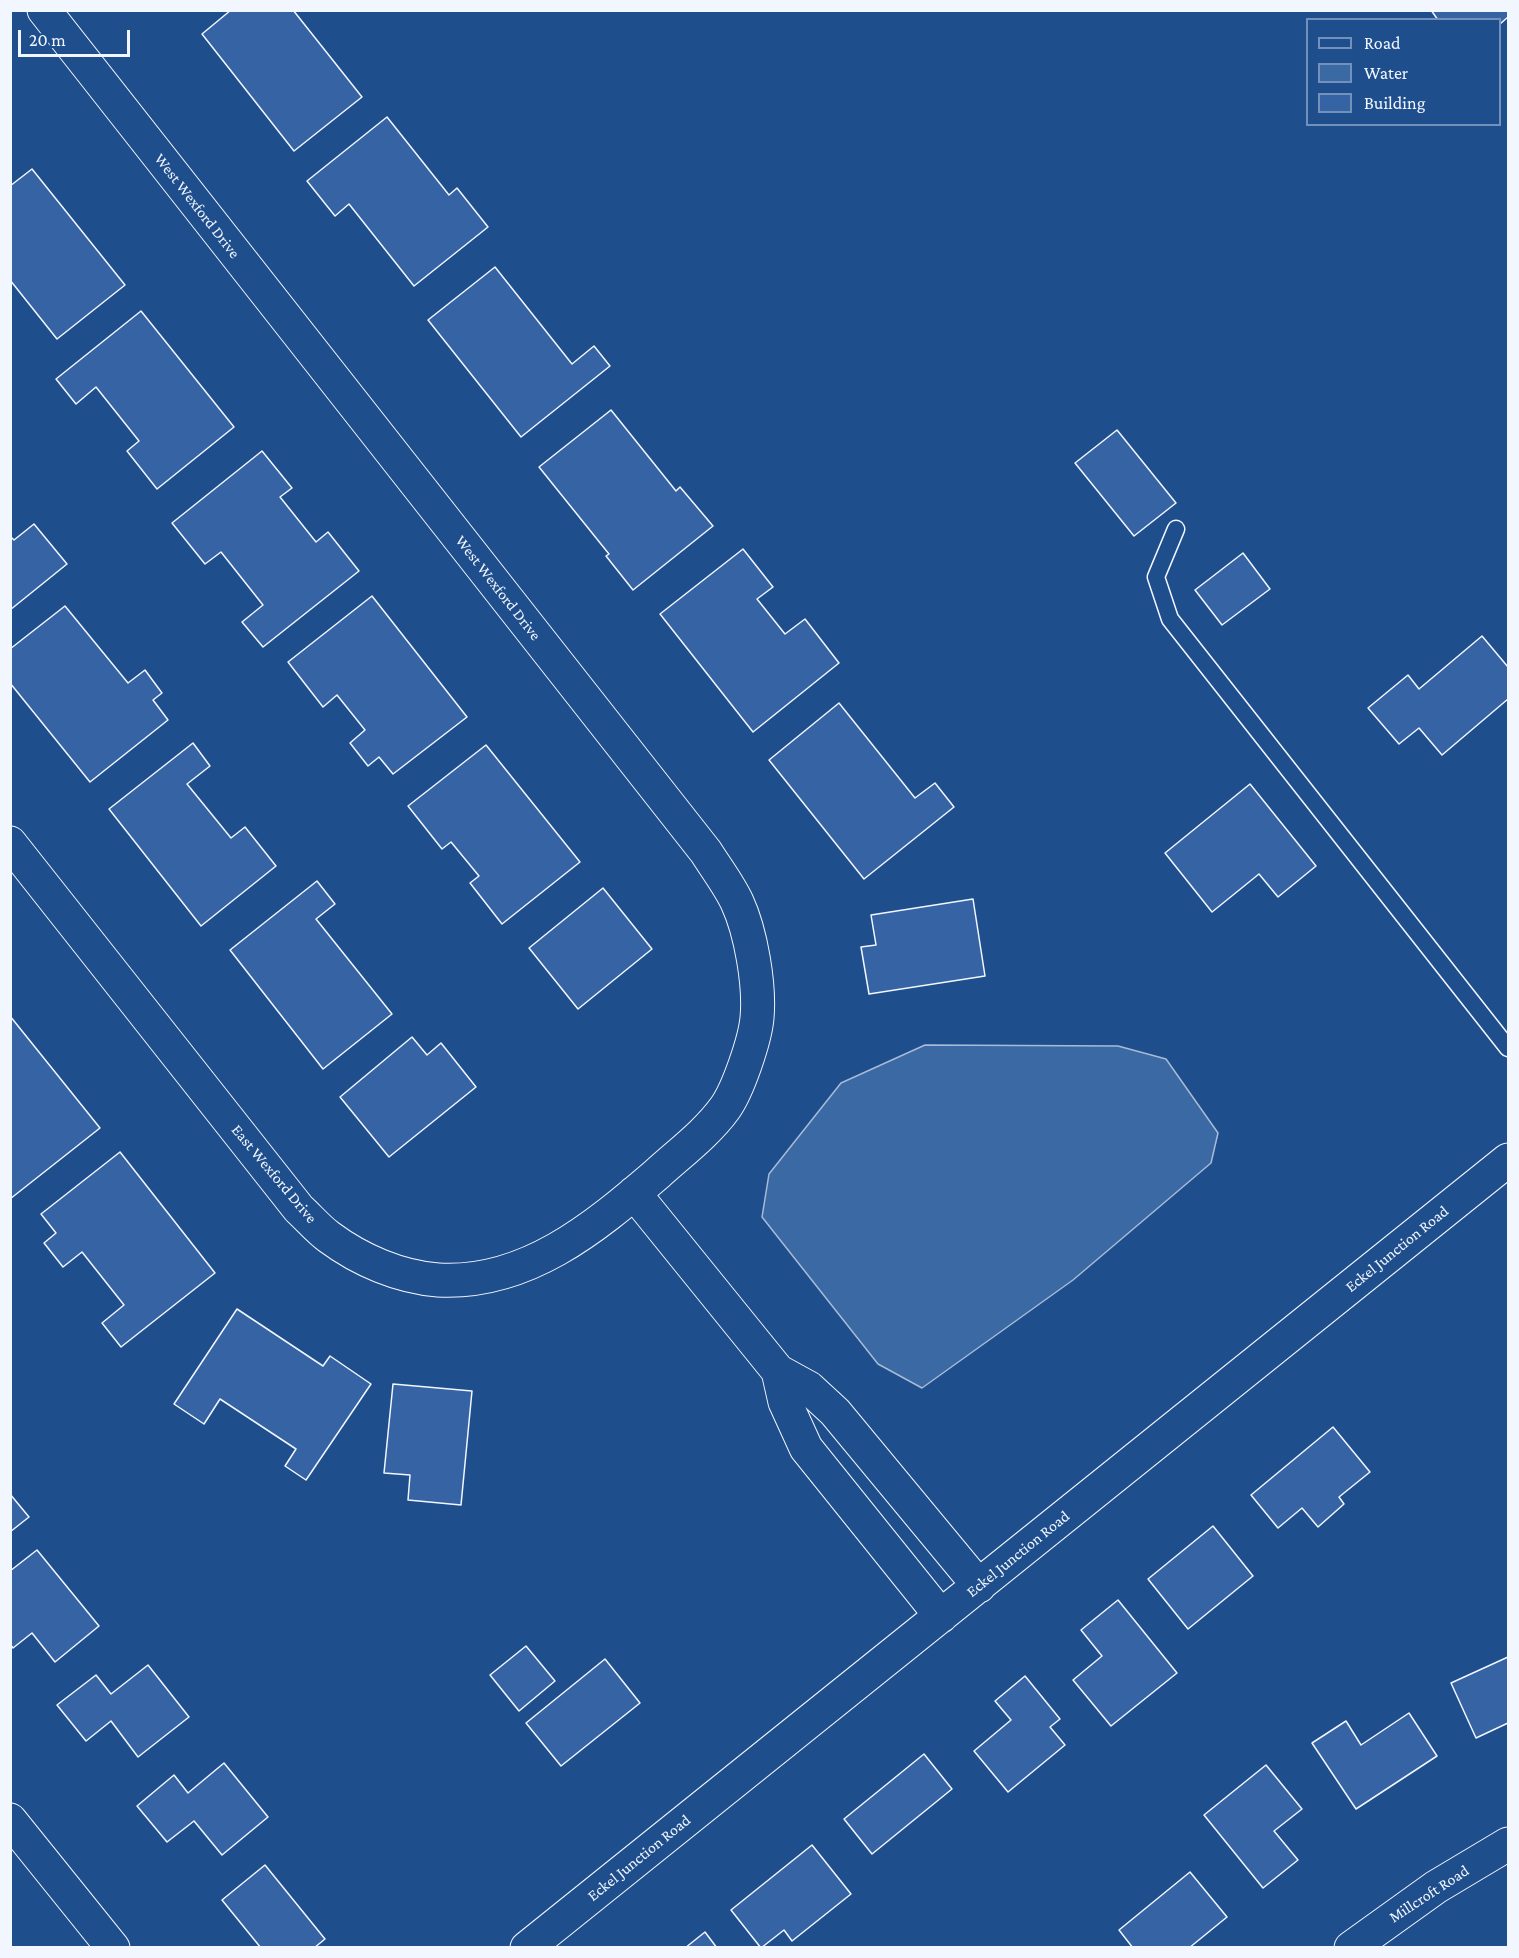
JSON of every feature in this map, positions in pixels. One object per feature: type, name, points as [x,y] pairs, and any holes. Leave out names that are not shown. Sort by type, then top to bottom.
[{"type":"street","name":"West Wexford Drive","points":[[44,10],[706,852],[737,902],[746,929],[757,982],[757,1020],[741,1080],[726,1107],[689,1145],[634,1193]]},
{"type":"street","name":"East Wexford Drive","points":[[10,843],[299,1209],[329,1236],[366,1259],[398,1273],[438,1280],[482,1278],[520,1267],[549,1255],[579,1238],[634,1193]]},
{"type":"street","name":"Eckel Junction Road","points":[[527,1947],[1509,1160]]},
{"type":"street","points":[[634,1193],[778,1371],[808,1388],[835,1412],[979,1586]]},
{"type":"street","points":[[778,1371],[786,1402],[806,1448],[941,1616]]},
{"type":"street","points":[[10,1820],[113,1947]]},
{"type":"street","name":"Millcroft Road","points":[[1351,1947],[1436,1887],[1509,1844]]},
{"type":"lane","points":[[1176,529],[1156,577],[1170,618],[1509,1048]]},
{"type":"water","points":[[925,1045],[1118,1046],[1166,1059],[1218,1133],[1211,1163],[1073,1280],[922,1388],[878,1364],[762,1217],[769,1174],[841,1083]]},
{"type":"building","points":[[231,10],[293,10],[362,97],[294,151],[202,34]]},
{"type":"building","points":[[1431,10],[1508,10],[1508,17],[1501,23],[1501,18],[1437,18]]},
{"type":"building","points":[[387,117],[449,195],[457,188],[488,227],[414,286],[349,204],[335,216],[307,181]]},
{"type":"building","points":[[32,169],[125,285],[57,339],[10,280],[10,186]]},
{"type":"building","points":[[495,267],[572,364],[594,346],[610,366],[521,437],[428,320]]},
{"type":"building","points":[[141,311],[234,427],[157,489],[127,451],[139,441],[96,387],[76,404],[56,379]]},
{"type":"building","points":[[611,410],[676,491],[680,487],[713,526],[633,590],[606,556],[609,554],[539,467]]},
{"type":"building","points":[[1117,430],[1176,503],[1134,536],[1075,463]]},
{"type":"building","points":[[262,451],[292,488],[280,497],[316,542],[328,532],[359,571],[263,647],[242,622],[263,605],[221,552],[205,564],[172,523]]},
{"type":"building","points":[[34,524],[67,564],[10,610],[10,536],[14,540]]},
{"type":"building","points":[[743,549],[773,587],[757,599],[785,634],[805,619],[839,663],[753,732],[660,614]]},
{"type":"building","points":[[1243,553],[1270,589],[1222,625],[1195,590]]},
{"type":"building","points":[[372,596],[467,717],[393,774],[379,757],[368,766],[350,743],[365,730],[337,695],[323,707],[288,662]]},
{"type":"building","points":[[65,606],[128,683],[145,670],[162,693],[153,700],[168,720],[90,782],[10,683],[10,649]]},
{"type":"building","points":[[1482,636],[1508,667],[1508,699],[1442,755],[1419,728],[1399,744],[1368,708],[1408,675],[1419,689]]},
{"type":"building","points":[[839,703],[915,798],[935,783],[954,807],[864,879],[769,760]]},
{"type":"building","points":[[193,743],[210,766],[187,784],[231,838],[245,827],[276,866],[201,926],[109,809]]},
{"type":"building","points":[[486,745],[580,862],[502,924],[470,883],[479,876],[451,842],[442,849],[408,806]]},
{"type":"building","points":[[1250,784],[1316,866],[1278,897],[1259,874],[1212,912],[1165,853]]},
{"type":"building","points":[[317,881],[335,904],[316,919],[392,1014],[323,1069],[230,950]]},
{"type":"building","points":[[603,888],[652,949],[578,1009],[529,948]]},
{"type":"building","points":[[973,899],[985,976],[869,994],[861,947],[876,945],[871,915]]},
{"type":"building","points":[[10,1016],[100,1128],[10,1199]]},
{"type":"building","points":[[412,1037],[427,1055],[441,1043],[476,1087],[389,1157],[340,1097]]},
{"type":"building","points":[[120,1152],[215,1273],[121,1347],[102,1323],[124,1305],[82,1252],[63,1267],[44,1243],[56,1233],[41,1214]]},
{"type":"building","points":[[237,1309],[323,1366],[330,1356],[371,1384],[306,1480],[285,1466],[296,1449],[220,1399],[204,1424],[174,1404]]},
{"type":"building","points":[[393,1384],[472,1391],[461,1505],[408,1500],[410,1475],[384,1473]]},
{"type":"building","points":[[1333,1427],[1370,1472],[1339,1497],[1344,1504],[1318,1527],[1302,1508],[1278,1528],[1251,1495]]},
{"type":"building","points":[[10,1494],[29,1517],[10,1532]]},
{"type":"building","points":[[1213,1526],[1253,1576],[1188,1629],[1148,1579]]},
{"type":"building","points":[[37,1550],[99,1626],[55,1662],[32,1633],[13,1648],[10,1644],[10,1571]]},
{"type":"building","points":[[1118,1600],[1177,1673],[1111,1726],[1073,1680],[1102,1656],[1081,1630]]},
{"type":"building","points":[[526,1646],[555,1681],[519,1711],[490,1675]]},
{"type":"building","points":[[1508,1657],[1508,1723],[1476,1738],[1451,1683]]},
{"type":"building","points":[[605,1659],[640,1703],[561,1766],[526,1723]]},
{"type":"building","points":[[148,1665],[189,1717],[138,1757],[111,1721],[86,1741],[57,1705],[96,1675],[111,1694]]},
{"type":"building","points":[[1025,1676],[1060,1719],[1050,1727],[1065,1745],[1008,1792],[974,1751],[1011,1720],[995,1701]]},
{"type":"building","points":[[1409,1713],[1437,1756],[1356,1809],[1312,1743],[1346,1721],[1361,1745]]},
{"type":"building","points":[[924,1754],[952,1789],[872,1854],[844,1819]]},
{"type":"building","points":[[224,1763],[268,1817],[222,1855],[194,1821],[167,1842],[137,1806],[174,1775],[188,1793]]},
{"type":"building","points":[[1266,1765],[1302,1809],[1274,1831],[1298,1860],[1263,1888],[1204,1815]]},
{"type":"building","points":[[812,1845],[851,1894],[792,1941],[784,1930],[761,1948],[731,1910]]},
{"type":"building","points":[[265,1865],[325,1939],[314,1948],[261,1948],[222,1900]]},
{"type":"building","points":[[1190,1872],[1227,1917],[1189,1948],[1133,1948],[1119,1930]]},
{"type":"building","points":[[705,1932],[717,1948],[685,1948]]}]
